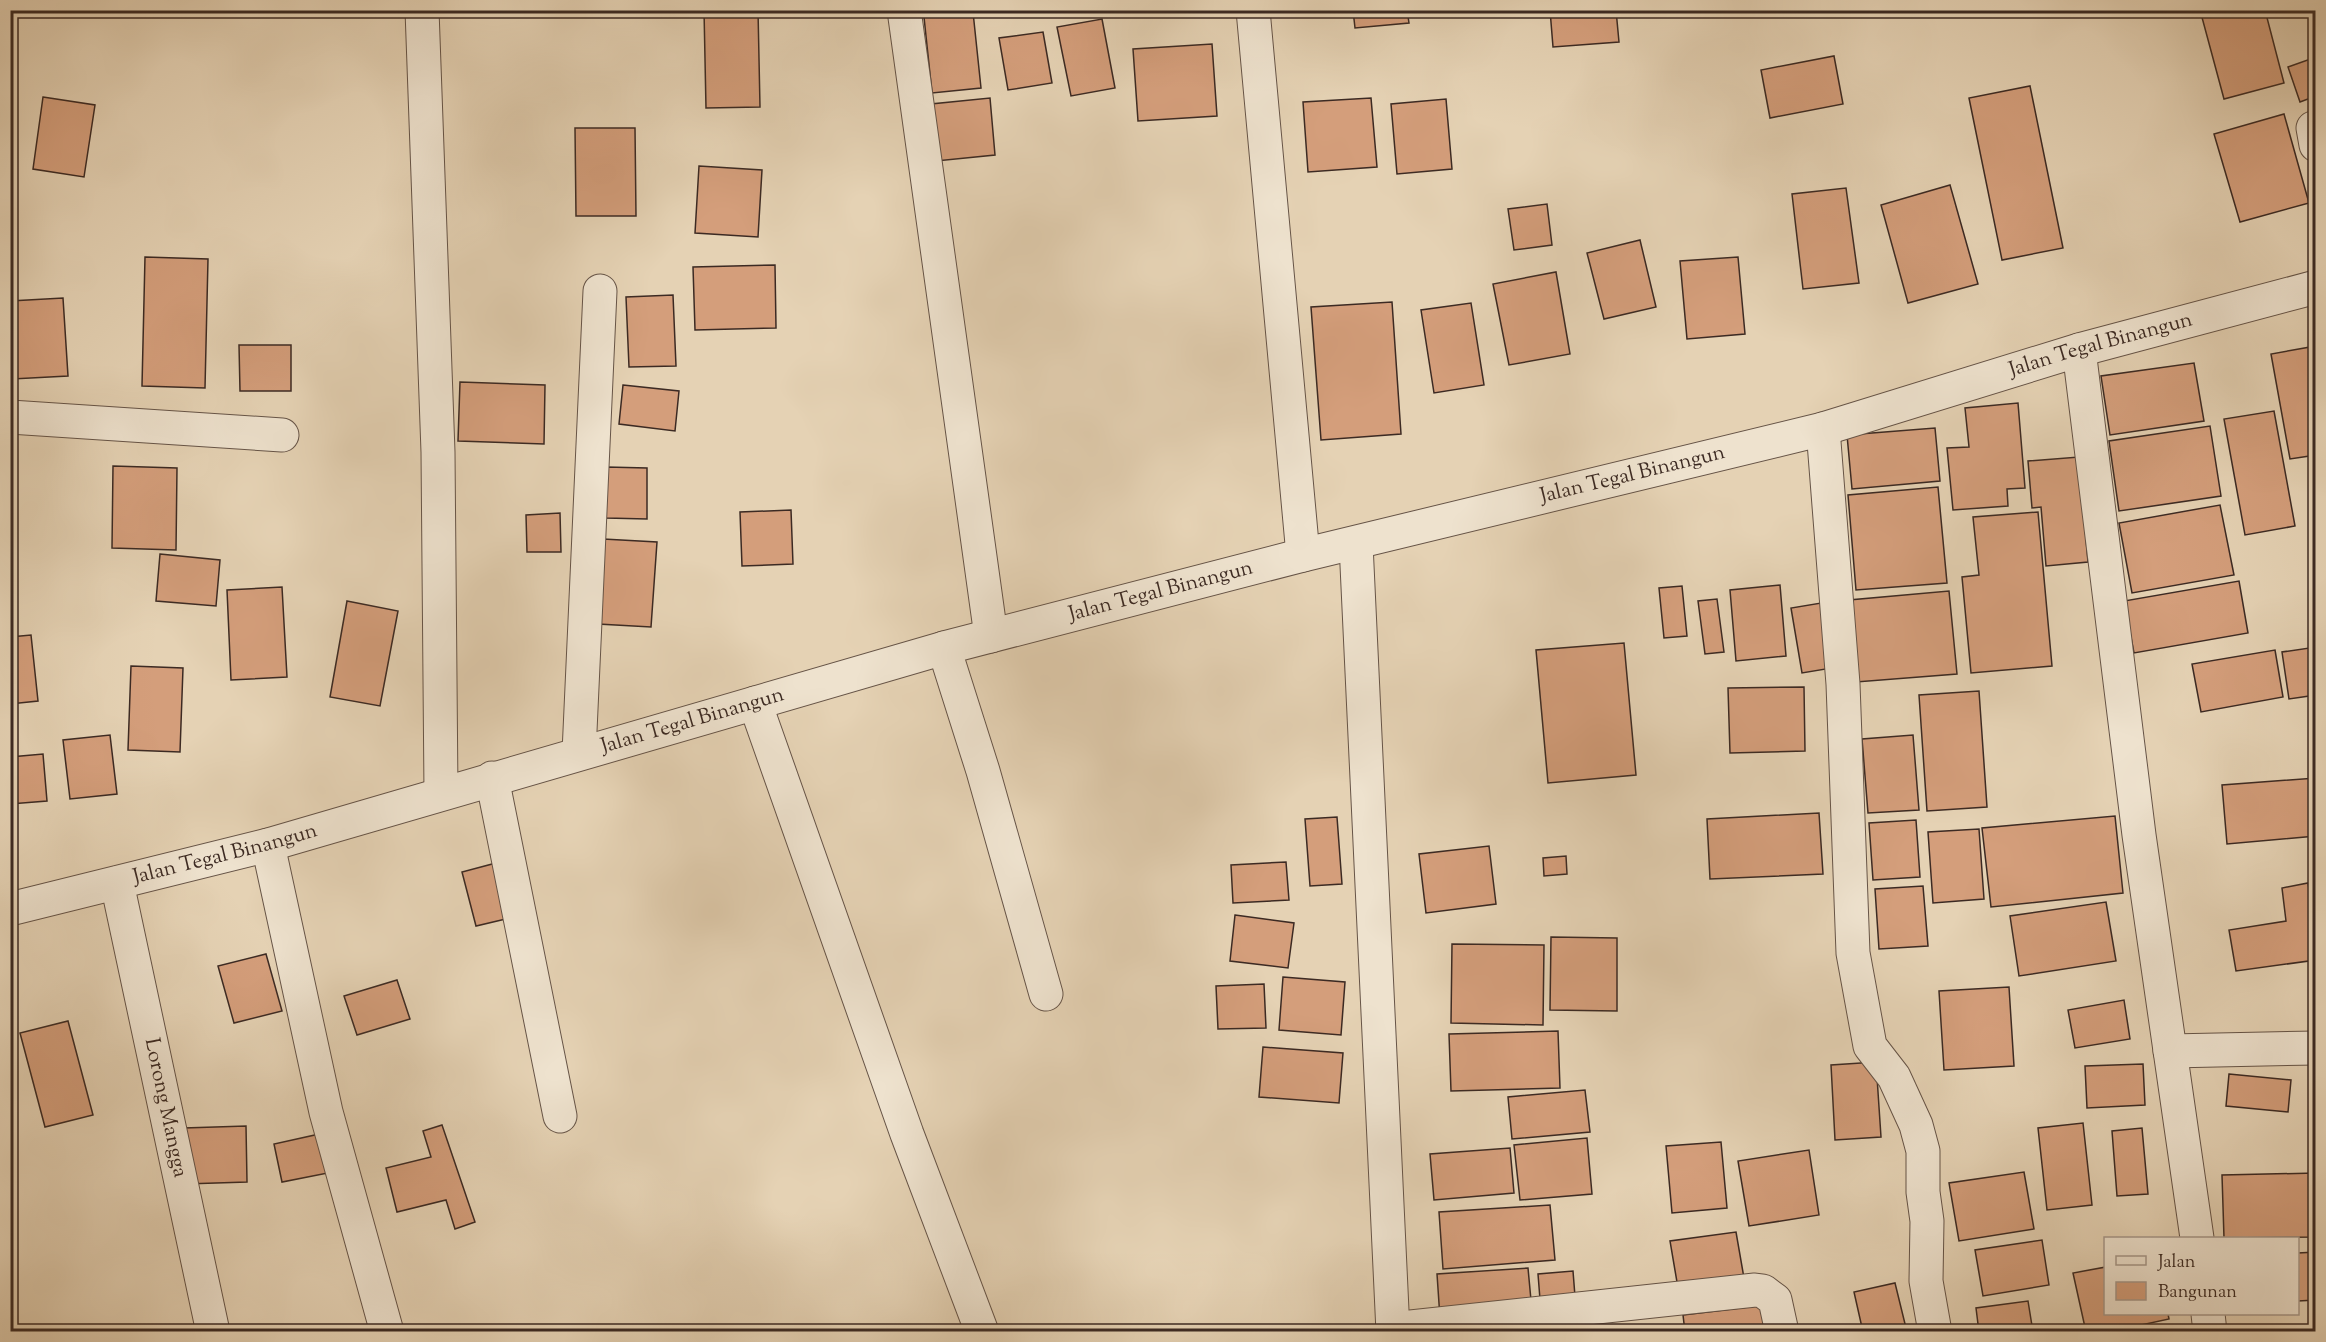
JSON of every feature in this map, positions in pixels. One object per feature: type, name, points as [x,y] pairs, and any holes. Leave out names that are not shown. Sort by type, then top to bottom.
[{"type":"street","points":[[422,10],[438,452],[441,793]]},
{"type":"street","points":[[904,10],[991,636]]},
{"type":"street","points":[[1253,10],[1303,555]]},
{"type":"street","name":"Jalan Tegal Binangun","points":[[10,909],[268,845],[944,648],[1303,555],[1823,429],[2079,350],[2316,287]]},
{"type":"street","points":[[579,753],[600,291]]},
{"type":"street","points":[[2079,350],[2139,835],[2197,1237]]},
{"type":"street","points":[[10,417],[282,435]]},
{"type":"street","points":[[1823,429],[1843,684],[1853,952],[1870,1046],[1894,1077],[1916,1125],[1923,1151],[1923,1192],[1928,1221],[1926,1281],[1935,1332]]},
{"type":"street","points":[[1356,543],[1392,1330],[1755,1290],[1763,1291],[1775,1300],[1782,1332]]},
{"type":"street","points":[[944,648],[986,782],[1046,994]]},
{"type":"street","points":[[756,703],[907,1134],[982,1332]]},
{"type":"street","points":[[492,778],[560,1116]]},
{"type":"street","points":[[268,845],[326,1112],[387,1332]]},
{"type":"street","name":"Lorong Mangga","points":[[117,883],[213,1332]]},
{"type":"street","points":[[2170,1051],[2316,1048]]},
{"type":"street","points":[[2208,1315],[2211,1332]]},
{"type":"building","points":[[704,10],[758,10],[760,107],[706,108]]},
{"type":"building","points":[[1353,10],[1407,10],[1409,23],[1355,28]]},
{"type":"building","points":[[1550,10],[1616,10],[1619,42],[1553,47]]},
{"type":"building","points":[[2200,10],[2265,10],[2284,83],[2224,99]]},
{"type":"building","points":[[973,12],[981,88],[932,93],[924,17]]},
{"type":"building","points":[[1102,19],[1115,88],[1071,96],[1057,27]]},
{"type":"building","points":[[1043,32],[1052,83],[1008,90],[999,38]]},
{"type":"building","points":[[1212,44],[1217,116],[1138,121],[1133,49]]},
{"type":"building","points":[[1834,56],[1843,104],[1770,118],[1761,70]]},
{"type":"building","points":[[2316,57],[2316,96],[2300,102],[2288,67]]},
{"type":"building","points":[[2030,86],[2063,248],[2002,260],[1969,98]]},
{"type":"building","points":[[43,97],[95,105],[84,177],[33,169]]},
{"type":"building","points":[[990,98],[995,155],[936,161],[931,104]]},
{"type":"building","points":[[1371,98],[1377,167],[1308,172],[1303,102]]},
{"type":"building","points":[[1446,99],[1452,169],[1397,174],[1391,104]]},
{"type":"building","points":[[2284,114],[2309,203],[2240,222],[2214,134]]},
{"type":"building","points":[[575,128],[635,128],[636,216],[576,216]]},
{"type":"building","points":[[699,166],[762,170],[758,237],[695,233]]},
{"type":"building","points":[[1950,185],[1978,284],[1908,303],[1881,205]]},
{"type":"building","points":[[1846,188],[1859,283],[1803,289],[1792,194]]},
{"type":"building","points":[[1547,204],[1552,245],[1514,250],[1508,209]]},
{"type":"building","points":[[1640,240],[1656,307],[1604,319],[1587,253]]},
{"type":"building","points":[[145,257],[208,259],[205,388],[142,386]]},
{"type":"building","points":[[1738,257],[1745,334],[1687,339],[1680,261]]},
{"type":"building","points":[[775,265],[776,328],[695,330],[693,267]]},
{"type":"building","points":[[1556,272],[1570,354],[1509,365],[1493,284]]},
{"type":"building","points":[[673,295],[676,366],[629,367],[626,297]]},
{"type":"building","points":[[63,298],[68,376],[12,379],[10,301]]},
{"type":"building","points":[[1392,302],[1401,434],[1321,440],[1311,307]]},
{"type":"building","points":[[1471,303],[1484,385],[1434,393],[1421,310]]},
{"type":"building","points":[[239,345],[291,345],[291,391],[240,391]]},
{"type":"building","points":[[2316,346],[2316,455],[2290,459],[2271,354]]},
{"type":"building","points":[[2194,363],[2204,421],[2110,435],[2101,376]]},
{"type":"building","points":[[460,382],[545,385],[544,444],[458,441]]},
{"type":"building","points":[[623,385],[679,391],[675,431],[619,424]]},
{"type":"building","points":[[2018,403],[2025,488],[2007,489],[2008,506],[1953,510],[1947,448],[1969,447],[1965,408]]},
{"type":"building","points":[[2274,411],[2295,526],[2245,535],[2224,419]]},
{"type":"building","points":[[2210,426],[2221,496],[2119,511],[2109,441]]},
{"type":"building","points":[[1935,428],[1940,481],[1852,489],[1847,435]]},
{"type":"building","points":[[2079,457],[2088,562],[2046,566],[2041,507],[2032,508],[2028,461]]},
{"type":"building","points":[[113,466],[177,468],[176,550],[112,548]]},
{"type":"building","points":[[606,467],[647,468],[647,519],[606,518]]},
{"type":"building","points":[[1938,487],[1947,583],[1856,590],[1848,495]]},
{"type":"building","points":[[2220,505],[2234,575],[2132,593],[2119,523]]},
{"type":"building","points":[[791,510],[793,564],[742,566],[740,512]]},
{"type":"building","points":[[2038,512],[2052,666],[1971,673],[1962,577],[1979,575],[1973,517]]},
{"type":"building","points":[[560,513],[561,552],[527,552],[526,515]]},
{"type":"building","points":[[603,539],[657,542],[651,627],[598,624]]},
{"type":"building","points":[[160,554],[220,560],[216,606],[156,601]]},
{"type":"building","points":[[2239,581],[2248,633],[2134,653],[2124,601]]},
{"type":"building","points":[[1780,585],[1786,656],[1736,661],[1730,590]]},
{"type":"building","points":[[1682,586],[1687,636],[1664,638],[1659,588]]},
{"type":"building","points":[[282,587],[287,677],[231,680],[227,590]]},
{"type":"building","points":[[1949,591],[1957,674],[1856,682],[1849,600]]},
{"type":"building","points":[[1717,599],[1724,652],[1705,654],[1698,601]]},
{"type":"building","points":[[347,601],[398,611],[380,706],[330,697]]},
{"type":"building","points":[[1827,602],[1838,667],[1802,673],[1791,608]]},
{"type":"building","points":[[31,635],[38,701],[10,704],[10,637]]},
{"type":"building","points":[[1624,643],[1636,775],[1548,783],[1536,650]]},
{"type":"building","points":[[2316,647],[2316,695],[2289,699],[2282,652]]},
{"type":"building","points":[[2275,650],[2283,697],[2201,712],[2192,664]]},
{"type":"building","points":[[131,666],[183,668],[180,752],[128,750]]},
{"type":"building","points":[[1804,687],[1805,751],[1730,753],[1728,688]]},
{"type":"building","points":[[1979,691],[1987,807],[1927,811],[1919,695]]},
{"type":"building","points":[[110,735],[117,794],[70,799],[63,740]]},
{"type":"building","points":[[1913,735],[1919,810],[1868,813],[1862,739]]},
{"type":"building","points":[[43,754],[47,801],[10,804],[10,757]]},
{"type":"building","points":[[2316,778],[2316,836],[2227,844],[2222,785]]},
{"type":"building","points":[[1819,813],[1823,874],[1710,879],[1707,819]]},
{"type":"building","points":[[2115,816],[2123,893],[1991,907],[1982,828]]},
{"type":"building","points":[[1337,817],[1342,884],[1310,886],[1305,819]]},
{"type":"building","points":[[1916,820],[1920,877],[1873,880],[1869,823]]},
{"type":"building","points":[[1979,829],[1984,899],[1933,903],[1928,832]]},
{"type":"building","points":[[1489,846],[1496,904],[1426,913],[1419,854]]},
{"type":"building","points":[[1566,856],[1567,874],[1544,876],[1543,858]]},
{"type":"building","points":[[1286,862],[1289,900],[1233,903],[1231,865]]},
{"type":"building","points":[[496,863],[510,918],[476,926],[462,872]]},
{"type":"building","points":[[2308,883],[2316,934],[2316,960],[2236,971],[2229,930],[2286,921],[2282,888]]},
{"type":"building","points":[[1923,886],[1928,946],[1879,949],[1875,889]]},
{"type":"building","points":[[2106,902],[2116,961],[2019,976],[2010,916]]},
{"type":"building","points":[[1235,915],[1294,923],[1288,968],[1230,961]]},
{"type":"building","points":[[1551,937],[1617,938],[1617,1011],[1550,1010]]},
{"type":"building","points":[[1452,944],[1544,945],[1543,1025],[1451,1023]]},
{"type":"building","points":[[266,954],[282,1011],[234,1023],[218,966]]},
{"type":"building","points":[[1283,977],[1345,982],[1341,1035],[1279,1030]]},
{"type":"building","points":[[397,980],[410,1019],[357,1035],[344,996]]},
{"type":"building","points":[[1264,984],[1266,1028],[1218,1029],[1216,986]]},
{"type":"building","points":[[2009,987],[2014,1066],[1944,1070],[1939,991]]},
{"type":"building","points":[[2124,1000],[2130,1039],[2075,1048],[2068,1010]]},
{"type":"building","points":[[68,1021],[93,1115],[45,1127],[20,1033]]},
{"type":"building","points":[[1558,1031],[1560,1088],[1451,1091],[1449,1034]]},
{"type":"building","points":[[1263,1047],[1343,1053],[1339,1103],[1259,1097]]},
{"type":"building","points":[[1876,1062],[1881,1137],[1835,1140],[1831,1065]]},
{"type":"building","points":[[2143,1064],[2145,1105],[2087,1108],[2085,1066]]},
{"type":"building","points":[[2229,1074],[2291,1080],[2288,1112],[2226,1106]]},
{"type":"building","points":[[1585,1090],[1590,1132],[1512,1139],[1508,1097]]},
{"type":"building","points":[[2083,1123],[2092,1205],[2047,1210],[2038,1128]]},
{"type":"building","points":[[442,1125],[475,1222],[455,1229],[446,1200],[397,1212],[386,1168],[431,1157],[423,1131]]},
{"type":"building","points":[[246,1126],[247,1182],[185,1184],[184,1128]]},
{"type":"building","points":[[2142,1128],[2148,1194],[2117,1196],[2112,1131]]},
{"type":"building","points":[[324,1133],[333,1172],[282,1182],[274,1144]]},
{"type":"building","points":[[1587,1138],[1592,1194],[1520,1200],[1514,1145]]},
{"type":"building","points":[[1721,1142],[1727,1208],[1672,1213],[1666,1146]]},
{"type":"building","points":[[1510,1148],[1514,1193],[1434,1200],[1430,1154]]},
{"type":"building","points":[[1809,1150],[1819,1215],[1749,1226],[1738,1161]]},
{"type":"building","points":[[2024,1172],[2034,1229],[1959,1241],[1949,1183]]},
{"type":"building","points":[[2316,1173],[2316,1237],[2224,1237],[2222,1175]]},
{"type":"building","points":[[1550,1205],[1555,1260],[1443,1269],[1439,1212]]},
{"type":"building","points":[[1736,1232],[1744,1278],[1678,1288],[1670,1241]]},
{"type":"building","points":[[2042,1240],[2049,1285],[1983,1296],[1975,1250]]},
{"type":"building","points":[[2316,1252],[2316,1300],[2299,1301],[2299,1253]]},
{"type":"building","points":[[2104,1267],[2104,1315],[2168,1315],[2169,1319],[2109,1332],[2086,1332],[2073,1273]]},
{"type":"building","points":[[1528,1268],[1532,1311],[1440,1318],[1437,1274]]},
{"type":"building","points":[[1573,1271],[1576,1309],[1541,1312],[1538,1274]]},
{"type":"building","points":[[1895,1283],[1907,1332],[1863,1332],[1854,1292]]},
{"type":"building","points":[[2028,1301],[2033,1332],[1979,1332],[1976,1308]]},
{"type":"building","points":[[1773,1304],[1776,1332],[1685,1332],[1683,1315]]}]
